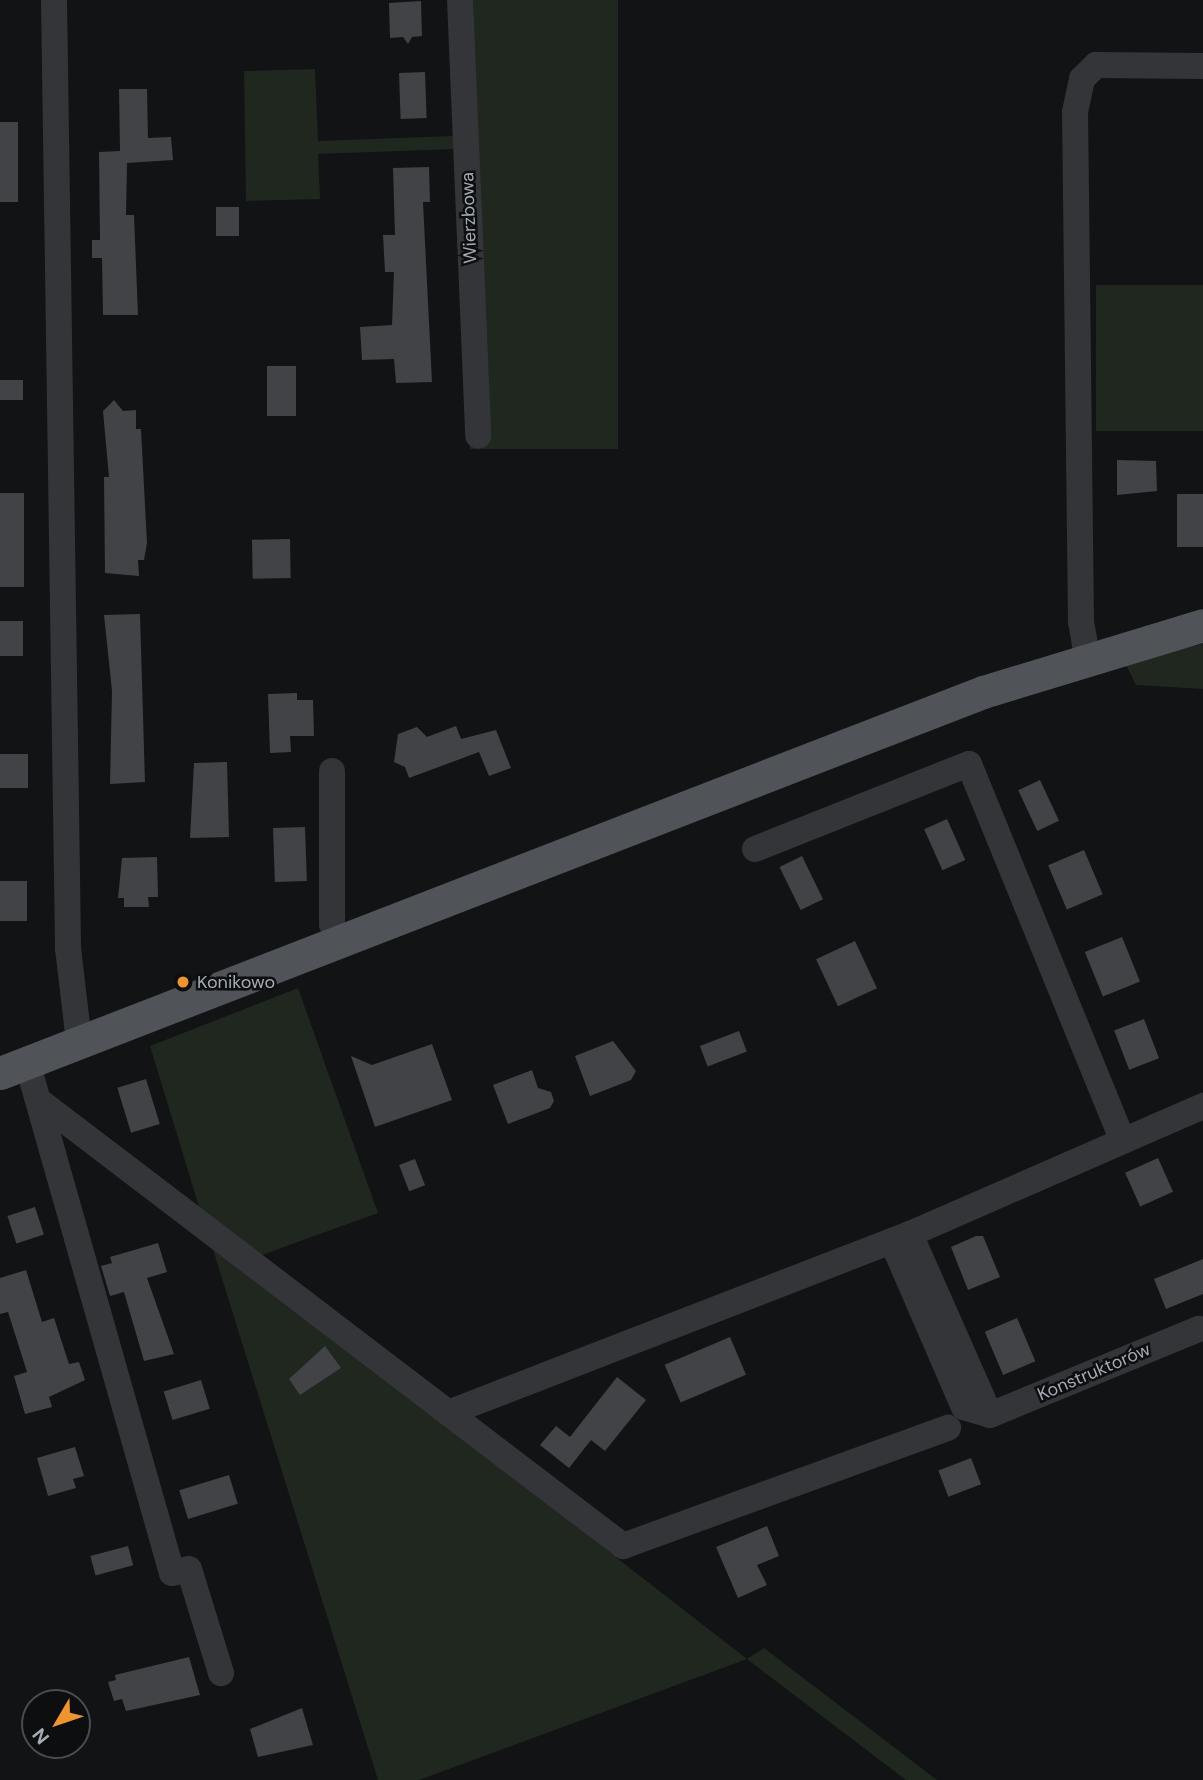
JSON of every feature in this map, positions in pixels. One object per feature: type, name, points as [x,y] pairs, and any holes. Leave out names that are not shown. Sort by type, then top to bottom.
[{"type":"main road","points":[[13,1067],[1087,656],[1203,625]]},
{"type":"street","points":[[54,0],[68,948],[79,1042]]},
{"type":"street","name":"Wierzbowa","points":[[460,0],[478,436]]},
{"type":"street","points":[[1087,656],[1081,622],[1075,112],[1082,79],[1096,65],[1203,66]]},
{"type":"street","points":[[755,849],[969,764],[1124,1141]]},
{"type":"street","points":[[332,771],[332,924],[339,941]]},
{"type":"street","points":[[13,1067],[38,1100],[623,1546],[948,1428]]},
{"type":"street","points":[[38,1100],[172,1573],[189,1569],[221,1673]]},
{"type":"street","points":[[448,1413],[901,1238],[1203,1106]]},
{"type":"street","name":"Konstruktorów","points":[[901,1238],[964,1407],[990,1415],[1199,1328]]},
{"type":"shaded area","points":[[470,0],[618,0],[618,449],[470,449]]},
{"type":"shaded area","points":[[315,69],[318,141],[454,136],[455,149],[318,154],[320,199],[246,201],[244,71]]},
{"type":"shaded area","points":[[1096,285],[1203,285],[1203,431],[1096,431]]},
{"type":"shaded area","points":[[1203,644],[1203,689],[1136,685],[1124,661]]},
{"type":"shaded area","points":[[298,988],[378,1213],[259,1256],[200,1210],[150,1046]]},
{"type":"shaded area","points":[[211,1243],[747,1659],[419,1780],[378,1780]]},
{"type":"shaded area","points":[[764,1648],[937,1780],[906,1780],[747,1659]]},
{"type":"building","points":[[421,1],[422,36],[412,37],[408,44],[403,37],[390,38],[389,3]]},
{"type":"building","points":[[425,72],[427,118],[401,119],[399,73]]},
{"type":"building","points":[[119,89],[147,89],[148,138],[171,137],[173,160],[127,163],[126,215],[134,215],[138,315],[103,315],[102,258],[92,258],[92,240],[100,240],[99,152],[120,151]]},
{"type":"building","points":[[0,122],[18,122],[18,202],[0,202]]},
{"type":"building","points":[[429,167],[430,202],[423,202],[432,382],[396,383],[394,359],[362,360],[360,327],[392,325],[394,272],[385,272],[383,235],[395,235],[393,168]]},
{"type":"building","points":[[216,207],[239,207],[239,236],[216,236]]},
{"type":"building","points":[[267,366],[296,366],[296,416],[267,416]]},
{"type":"building","points":[[0,380],[23,380],[23,400],[0,400]]},
{"type":"building","points":[[114,400],[123,411],[136,410],[136,429],[141,429],[147,543],[144,560],[138,560],[139,576],[105,573],[104,477],[109,477],[103,411]]},
{"type":"building","points":[[1117,460],[1156,461],[1157,491],[1117,495]]},
{"type":"building","points":[[0,493],[24,493],[24,587],[0,587]]},
{"type":"building","points":[[1177,494],[1203,494],[1203,547],[1177,547]]},
{"type":"building","points":[[290,539],[291,578],[253,579],[252,540]]},
{"type":"building","points":[[140,614],[145,782],[110,784],[112,691],[104,615]]},
{"type":"building","points":[[0,621],[23,621],[23,656],[0,656]]},
{"type":"building","points":[[297,693],[297,700],[313,700],[314,736],[290,736],[291,752],[270,753],[268,694]]},
{"type":"building","points":[[456,726],[461,739],[496,730],[511,768],[489,776],[479,752],[409,778],[405,767],[394,762],[398,734],[417,727],[427,737]]},
{"type":"building","points":[[0,754],[28,754],[28,788],[0,788]]},
{"type":"building","points":[[227,762],[229,837],[190,838],[194,763]]},
{"type":"building","points":[[1040,780],[1059,821],[1037,831],[1018,790]]},
{"type":"building","points":[[947,819],[965,860],[942,870],[924,829]]},
{"type":"building","points":[[305,827],[307,881],[275,882],[273,828]]},
{"type":"building","points":[[1084,850],[1103,894],[1067,909],[1048,865]]},
{"type":"building","points":[[802,856],[823,899],[801,910],[780,867]]},
{"type":"building","points":[[157,857],[158,897],[148,897],[149,907],[124,907],[124,898],[118,898],[122,858]]},
{"type":"building","points":[[0,881],[27,881],[27,921],[0,921]]},
{"type":"building","points":[[1122,937],[1140,982],[1103,996],[1085,952]]},
{"type":"building","points":[[855,941],[877,988],[838,1006],[816,959]]},
{"type":"building","points":[[1144,1019],[1159,1058],[1129,1070],[1114,1030]]},
{"type":"building","points":[[739,1031],[747,1052],[708,1067],[700,1046]]},
{"type":"building","points":[[613,1041],[636,1071],[631,1080],[590,1096],[575,1056]]},
{"type":"building","points":[[432,1044],[452,1100],[375,1127],[351,1056],[372,1065]]},
{"type":"building","points":[[532,1070],[538,1088],[551,1092],[554,1101],[550,1108],[508,1124],[493,1085]]},
{"type":"building","points":[[146,1079],[160,1124],[131,1133],[117,1088]]},
{"type":"building","points":[[1158,1158],[1173,1192],[1140,1206],[1125,1173]]},
{"type":"building","points":[[415,1159],[425,1185],[409,1191],[399,1165]]},
{"type":"building","points":[[35,1207],[44,1235],[16,1244],[7,1216]]},
{"type":"building","points":[[976,1236],[983,1236],[1000,1277],[968,1290],[951,1247]]},
{"type":"building","points":[[158,1243],[167,1272],[147,1278],[174,1354],[144,1361],[124,1292],[110,1296],[101,1266],[112,1263],[110,1257]]},
{"type":"building","points":[[1203,1259],[1203,1294],[1166,1309],[1154,1279]]},
{"type":"building","points":[[26,1270],[42,1322],[54,1318],[69,1364],[79,1362],[85,1380],[49,1397],[52,1407],[25,1414],[14,1376],[27,1372],[8,1312],[0,1314],[0,1278]]},
{"type":"building","points":[[1017,1318],[1035,1361],[1003,1375],[985,1332]]},
{"type":"building","points":[[730,1337],[746,1375],[681,1402],[665,1365]]},
{"type":"building","points":[[325,1346],[341,1368],[300,1395],[289,1379]]},
{"type":"building","points":[[617,1377],[646,1400],[605,1451],[591,1440],[569,1468],[540,1445],[556,1426],[570,1437]]},
{"type":"building","points":[[201,1380],[210,1409],[172,1420],[164,1391]]},
{"type":"building","points":[[75,1447],[84,1476],[73,1479],[76,1488],[48,1496],[37,1458]]},
{"type":"building","points":[[971,1458],[981,1484],[948,1497],[938,1471]]},
{"type":"building","points":[[229,1475],[238,1504],[188,1519],[179,1490]]},
{"type":"building","points":[[767,1526],[779,1556],[757,1565],[767,1585],[738,1598],[716,1547]]},
{"type":"building","points":[[128,1546],[133,1565],[96,1575],[90,1556]]},
{"type":"building","points":[[189,1657],[200,1695],[126,1711],[122,1699],[114,1701],[108,1682],[116,1680],[115,1675]]},
{"type":"building","points":[[302,1708],[313,1745],[258,1757],[250,1729]]},
{"type":"place","name":"Konikowo","points":[[183,982]]}]
